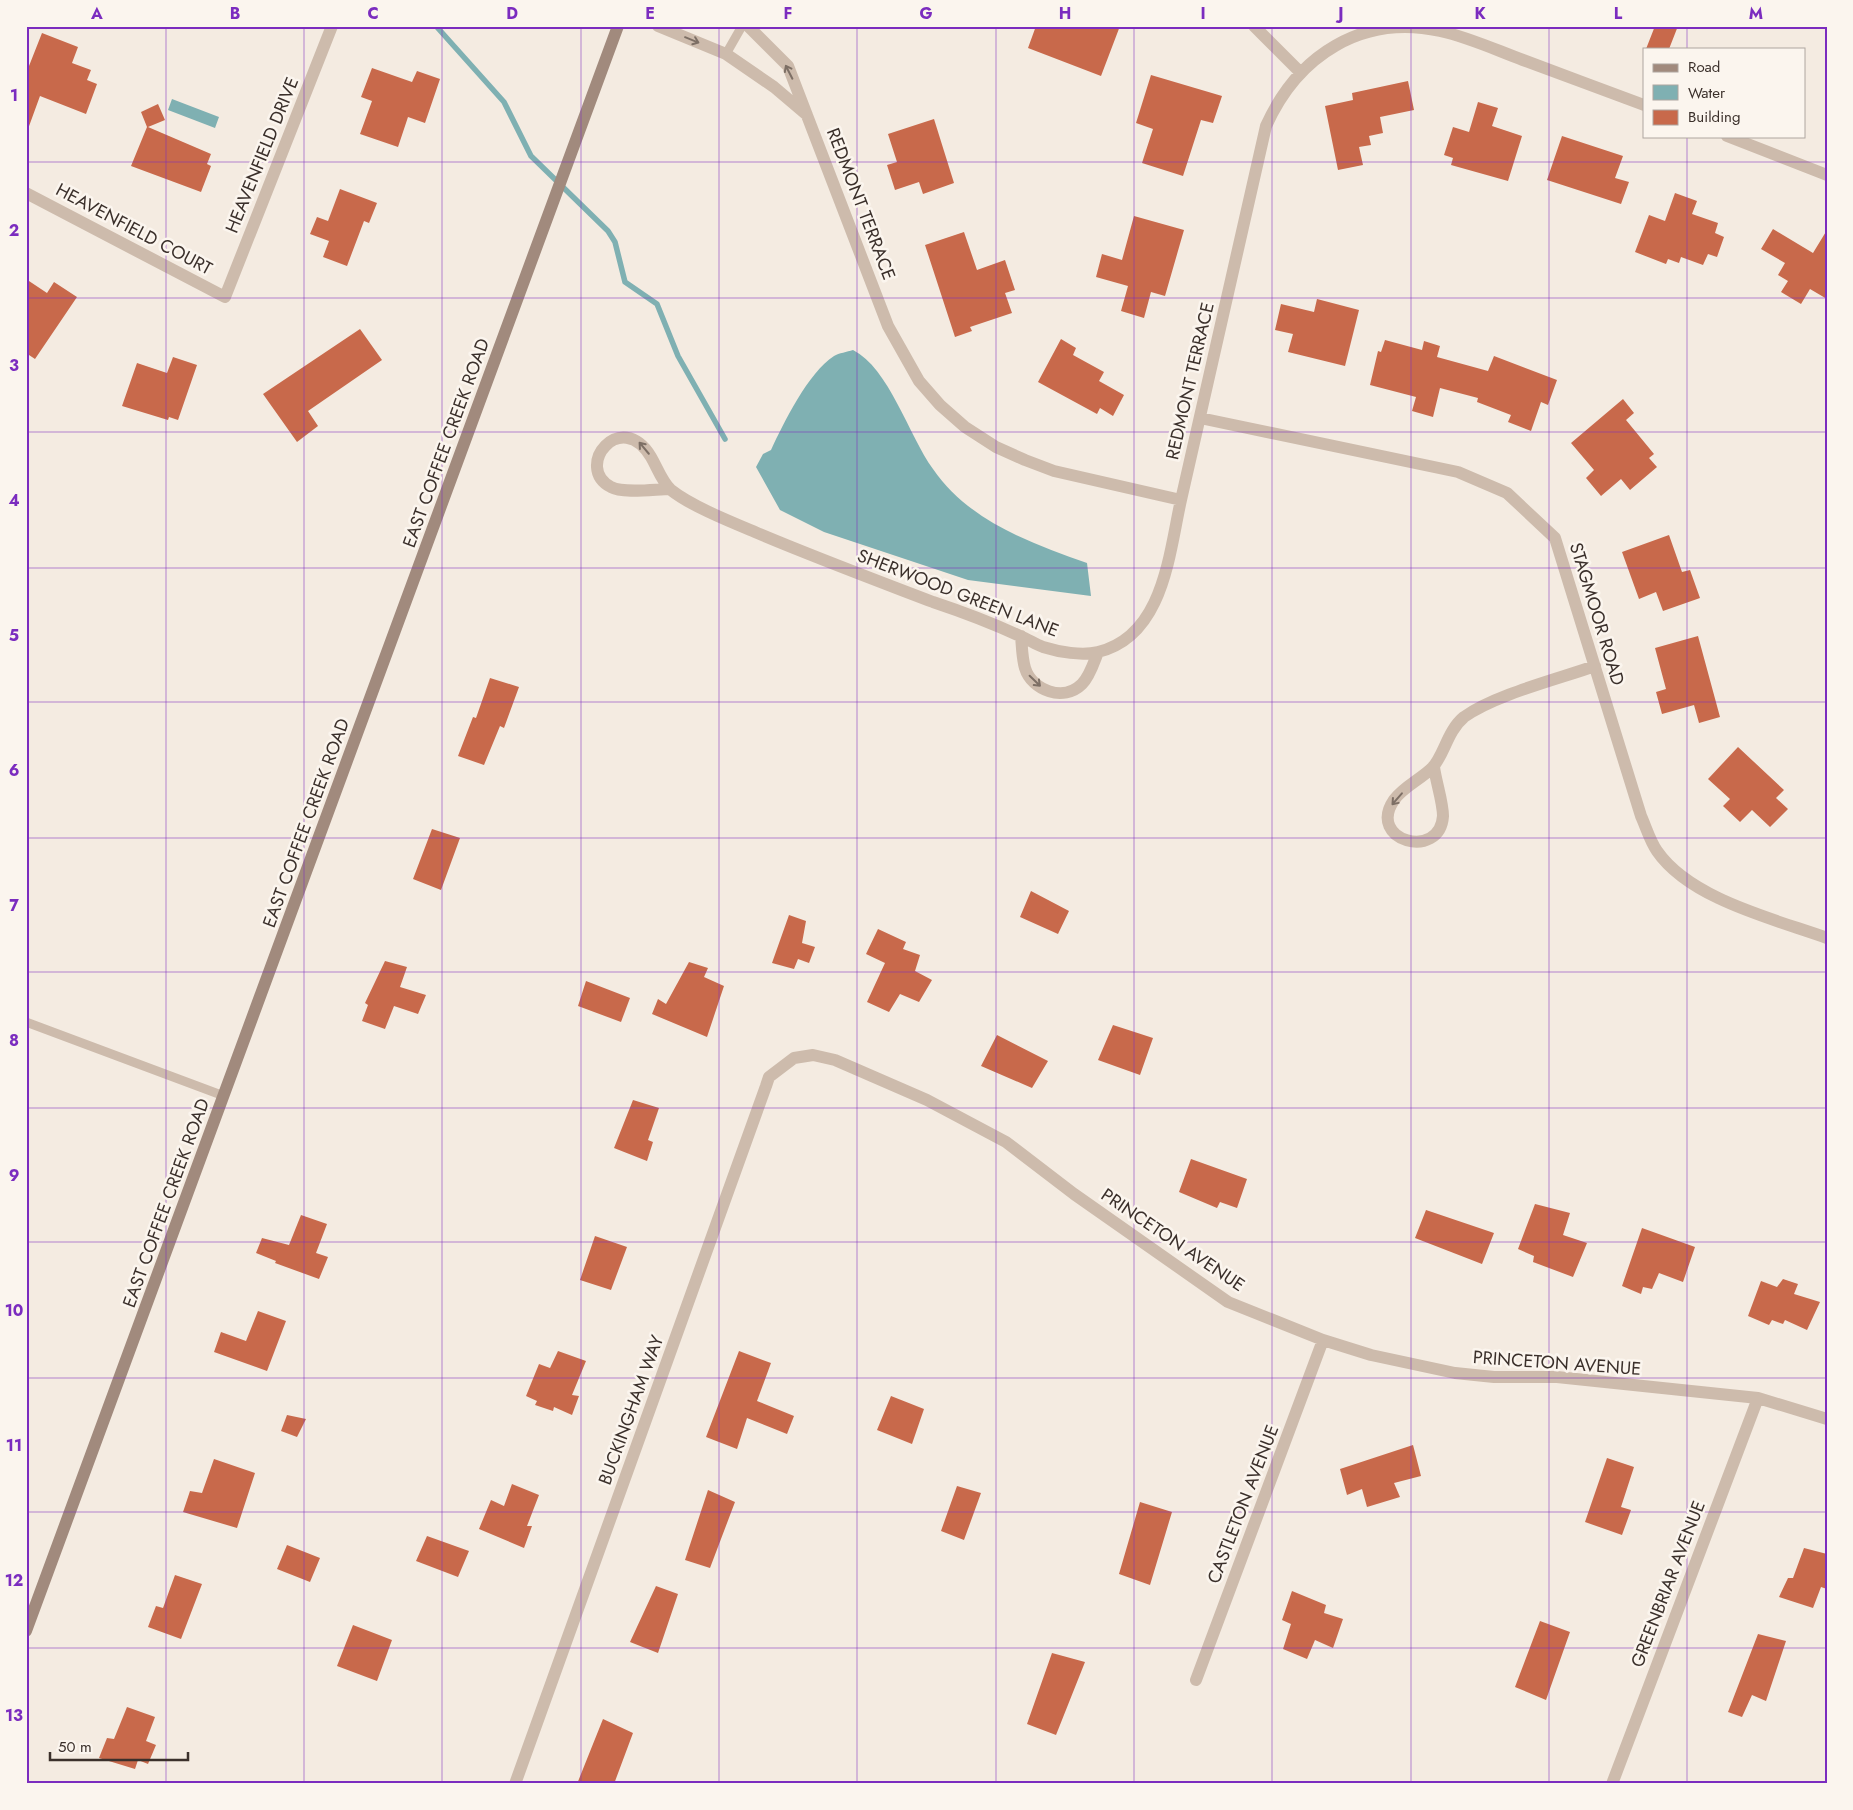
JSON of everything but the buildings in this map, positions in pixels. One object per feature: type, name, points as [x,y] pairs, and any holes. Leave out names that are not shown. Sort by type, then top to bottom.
[{"type":"street","name":"HEAVENFIELD DRIVE","points":[[225,297],[332,26]]},
{"type":"street","name":"EAST COFFEE CREEK ROAD","points":[[26,1631],[618,26]]},
{"type":"street","name":"REDMONT TERRACE","points":[[658,26],[726,54],[774,87],[808,116]]},
{"type":"street","name":"REDMONT TERRACE","points":[[748,26],[788,66],[888,326],[919,381],[940,405],[972,432],[996,447],[1025,460],[1054,471],[1181,500],[1266,126],[1275,105],[1300,72],[1331,47],[1366,32],[1384,28],[1420,28],[1460,37],[1643,105]]},
{"type":"street","points":[[1254,26],[1300,72]]},
{"type":"street","points":[[1733,138],[1827,174]]},
{"type":"street","name":"HEAVENFIELD COURT","points":[[26,193],[225,297]]},
{"type":"street","name":"STAGMOOR ROAD","points":[[1200,418],[1458,472],[1506,493],[1555,538],[1641,816],[1657,851],[1687,880],[1721,900],[1827,938]]},
{"type":"street","name":"SHERWOOD GREEN LANE","points":[[670,489],[645,448],[637,441],[630,438],[615,439],[608,443],[600,453],[597,470],[602,480],[611,487],[624,490],[670,489],[723,518],[818,559],[1021,636],[1044,647],[1061,651],[1098,652],[1130,635],[1151,610],[1164,579],[1181,500]]},
{"type":"street","points":[[1021,636],[1025,667],[1029,676],[1042,688],[1059,694],[1082,684],[1098,652]]},
{"type":"street","points":[[1434,767],[1442,808],[1441,825],[1433,836],[1421,842],[1402,840],[1396,836],[1388,823],[1390,807],[1396,798],[1434,767],[1446,739],[1464,718],[1500,698],[1595,666]]},
{"type":"street","name":"PRINCETON AVENUE","points":[[794,1058],[813,1055],[835,1060],[919,1097],[969,1122],[1006,1142],[1074,1194],[1228,1302],[1323,1340],[1371,1355],[1455,1373],[1494,1377],[1557,1377],[1758,1398],[1827,1420]]},
{"type":"street","name":"BUCKINGHAM WAY","points":[[515,1784],[769,1077],[794,1058]]},
{"type":"street","name":"CASTLETON AVENUE","points":[[1196,1680],[1323,1340]]},
{"type":"street","name":"GREENBRIAR AVENUE","points":[[1612,1784],[1758,1398]]},
{"type":"lane","points":[[726,54],[742,26]]},
{"type":"lane","points":[[26,1022],[224,1096]]},
{"type":"water","points":[[172,99],[219,117],[215,128],[168,110]]},
{"type":"water","points":[[853,350],[866,359],[888,387],[924,455],[948,487],[964,503],[1002,528],[1044,547],[1087,563],[1091,596],[968,580],[824,532],[780,510],[756,467],[763,454],[771,450],[798,399],[815,374],[834,356]]},
{"type":"waterway","points":[[436,26],[504,102],[531,156],[608,231],[615,242],[625,282],[657,304],[678,356],[725,439]]}]
